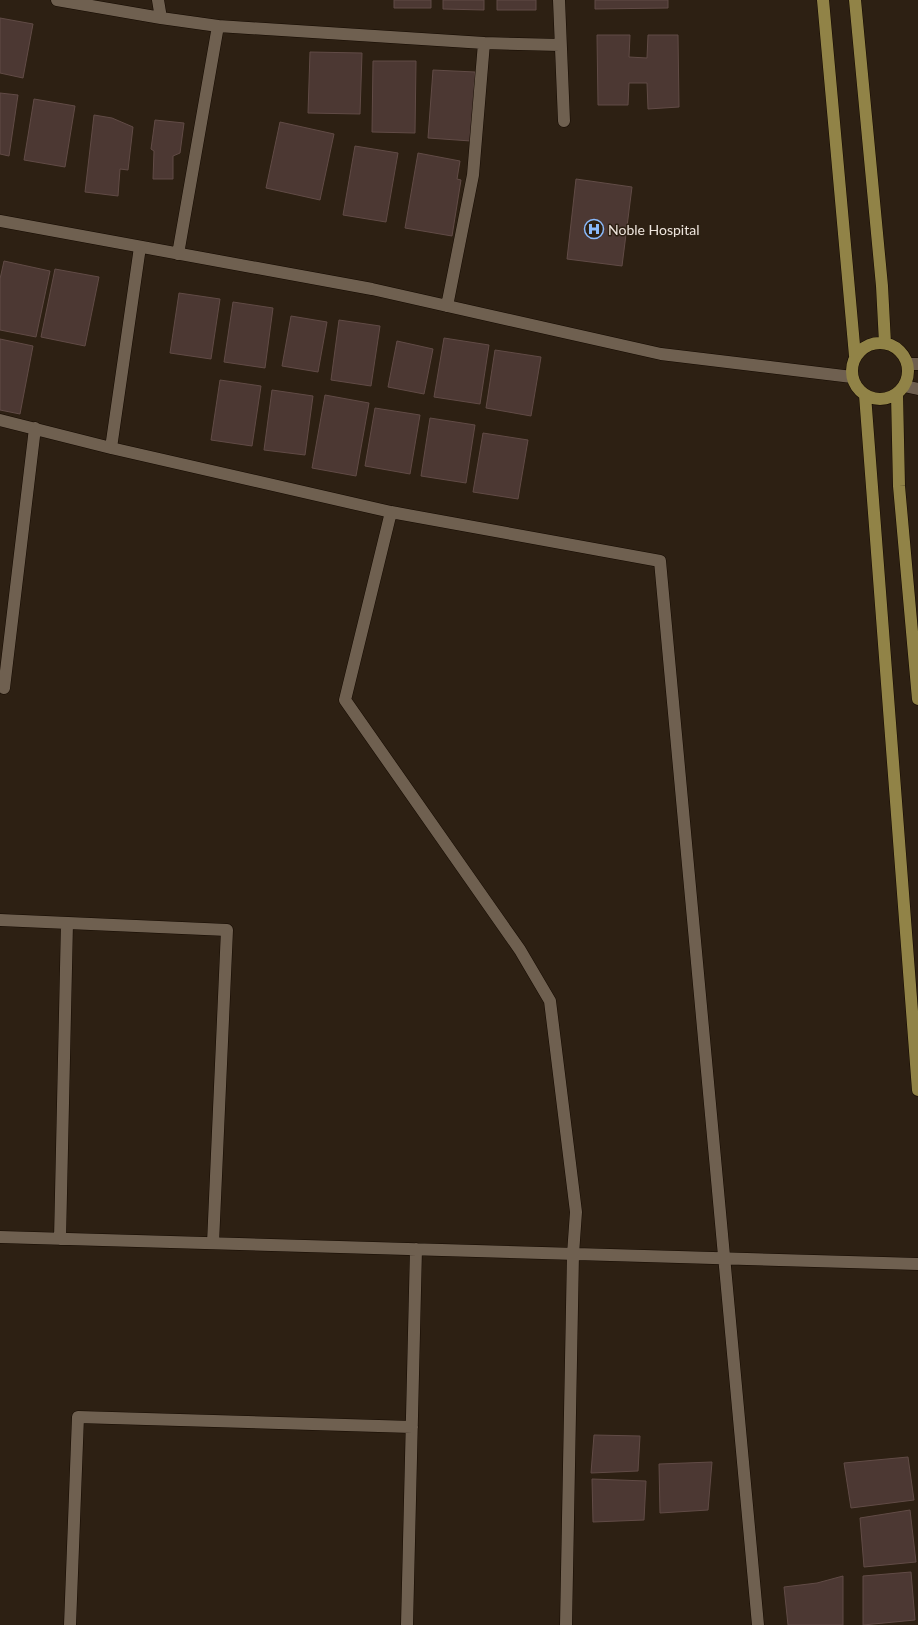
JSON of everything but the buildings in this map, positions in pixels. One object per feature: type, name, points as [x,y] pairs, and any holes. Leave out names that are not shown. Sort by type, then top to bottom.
[{"type":"main road","points":[[823,0],[855,356],[852,366],[852,377],[856,388],[865,395],[875,399],[886,399],[900,390],[913,364],[895,347],[885,343],[863,348],[855,356]]},
{"type":"main road","points":[[855,0],[882,286],[885,343]]},
{"type":"main road","points":[[900,390],[899,486],[918,699]]},
{"type":"main road","points":[[865,395],[918,1090]]},
{"type":"street","points":[[58,0],[161,18],[218,26],[484,43],[560,45]]},
{"type":"street","points":[[158,0],[161,18]]},
{"type":"street","points":[[559,0],[564,121]]},
{"type":"street","points":[[178,254],[218,26]]},
{"type":"street","points":[[447,306],[473,174],[484,43]]},
{"type":"street","points":[[0,221],[372,289],[661,354],[852,377]]},
{"type":"street","points":[[111,448],[140,247]]},
{"type":"street","points":[[900,390],[918,389]]},
{"type":"street","points":[[0,420],[111,448],[391,512],[660,561],[758,1625]]},
{"type":"street","points":[[4,688],[35,428]]},
{"type":"street","points":[[391,512],[345,700],[520,950],[550,1001],[576,1212],[573,1254],[566,1625]]},
{"type":"street","points":[[0,920],[227,930],[213,1244]]},
{"type":"street","points":[[60,1239],[66,923]]},
{"type":"street","points":[[0,1237],[918,1264]]},
{"type":"street","points":[[407,1625],[416,1249]]},
{"type":"street","points":[[70,1625],[78,1417],[412,1427]]},
{"type":"place","name":"Noble Hospital","points":[[594,229]]}]
